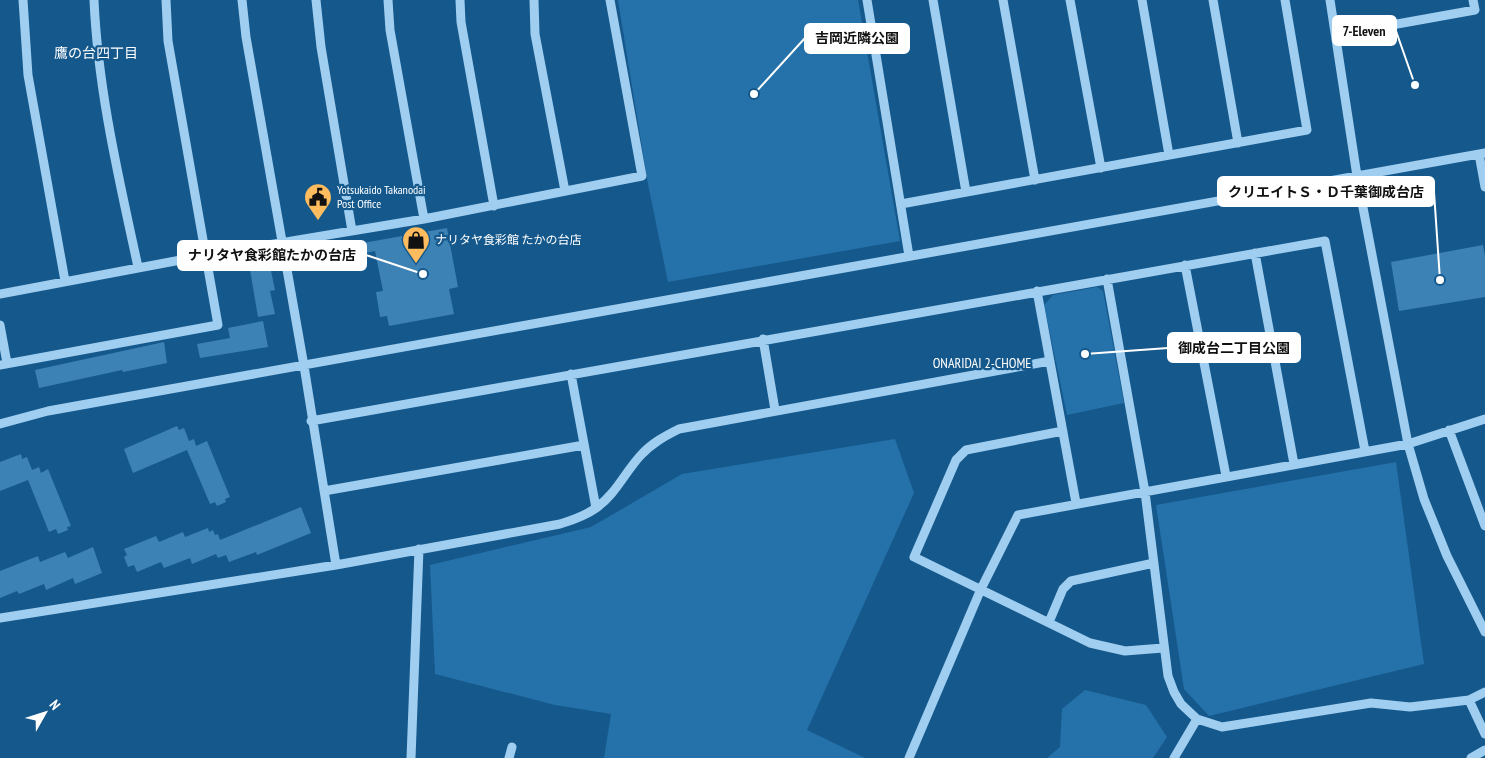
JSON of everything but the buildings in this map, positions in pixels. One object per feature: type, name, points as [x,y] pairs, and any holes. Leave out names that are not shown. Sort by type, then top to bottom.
[{"type":"street","points":[[23,0],[28,75],[65,281]]},
{"type":"street","points":[[94,0],[96,48],[104,101],[138,267]]},
{"type":"street","points":[[0,324],[3,364],[218,325],[168,41],[166,0]]},
{"type":"street","points":[[242,0],[246,37],[304,366],[311,421],[336,565]]},
{"type":"street","points":[[316,0],[321,47],[352,231]]},
{"type":"street","points":[[388,0],[390,30],[424,219]]},
{"type":"street","points":[[460,0],[461,22],[494,206]]},
{"type":"street","points":[[534,0],[535,34],[565,192]]},
{"type":"street","points":[[0,294],[138,267],[424,219],[642,176],[610,0]]},
{"type":"street","points":[[867,0],[909,256]]},
{"type":"street","points":[[933,0],[966,192]]},
{"type":"street","points":[[1003,0],[1035,180]]},
{"type":"street","points":[[1070,0],[1101,168]]},
{"type":"street","points":[[1142,0],[1169,155]]},
{"type":"street","points":[[1213,0],[1238,142]]},
{"type":"street","points":[[901,204],[1307,130],[1285,0]]},
{"type":"street","points":[[1330,0],[1357,176],[1408,444],[1424,499],[1437,532],[1485,632]]},
{"type":"street","points":[[1336,35],[1474,10],[1473,0]]},
{"type":"street","points":[[0,424],[48,411],[1482,153],[1485,187]]},
{"type":"street","points":[[311,421],[1325,241],[1365,451]]},
{"type":"street","points":[[1255,253],[1294,464]]},
{"type":"street","points":[[1185,265],[1226,476]]},
{"type":"street","points":[[1107,279],[1145,492],[1163,648],[1174,692],[1181,704],[1197,719],[1210,725],[1234,727],[1371,704],[1410,707],[1469,700],[1485,692]]},
{"type":"street","points":[[1037,291],[1076,504]]},
{"type":"street","points":[[763,340],[775,410]]},
{"type":"street","points":[[0,618],[336,565],[560,524],[579,518],[596,508],[617,487],[639,456],[650,445],[679,429],[775,410],[1050,362]]},
{"type":"street","points":[[571,374],[596,508]]},
{"type":"street","points":[[908,758],[981,589],[1018,515],[1408,444],[1485,419]]},
{"type":"street","points":[[1449,430],[1485,526]]},
{"type":"street","points":[[1063,431],[966,450],[956,460],[914,557],[1090,643],[1125,651],[1163,648]]},
{"type":"street","points":[[324,491],[584,445]]},
{"type":"street","points":[[411,758],[418,549]]},
{"type":"street","points":[[1049,622],[1063,588],[1072,580],[1154,563]]},
{"type":"street","points":[[1469,700],[1485,734]]},
{"type":"street","points":[[1174,758],[1197,719]]},
{"type":"street","points":[[509,758],[512,747]]},
{"type":"street","points":[[1471,758],[1485,750]]},
{"type":"shaded area","points":[[618,0],[858,0],[900,241],[668,282],[648,184]]},
{"type":"shaded area","points":[[1097,287],[1103,291],[1124,403],[1067,415],[1044,305],[1053,295]]},
{"type":"shaded area","points":[[895,439],[914,493],[807,730],[865,758],[604,758],[611,714],[555,705],[435,674],[430,565],[591,527],[682,474]]},
{"type":"shaded area","points":[[1396,462],[1424,664],[1209,716],[1184,689],[1156,505]]},
{"type":"shaded area","points":[[1085,690],[1146,705],[1167,737],[1153,758],[1047,758],[1060,747],[1062,709]]},
{"type":"place","name":"7-Eleven","points":[[1415,85]]},
{"type":"place","name":"吉岡近隣公園","points":[[754,94]]},
{"type":"place","name":"Yotsukaido Takanodai Post Office","points":[[318,221]]},
{"type":"place","name":"ナリタヤ食彩館 たかの台店","points":[[416,264]]},
{"type":"place","name":"ナリタヤ食彩館たかの台店","points":[[423,274]]},
{"type":"place","name":"クリエイトＳ・Ｄ千葉御成台店","points":[[1440,280]]},
{"type":"place","name":"御成台二丁目公園","points":[[1085,354]]},
{"type":"district","name":"鷹の台四丁目","points":[[96,53]]},
{"type":"district","name":"ONARIDAI 2-CHOME","points":[[982,363]]}]
